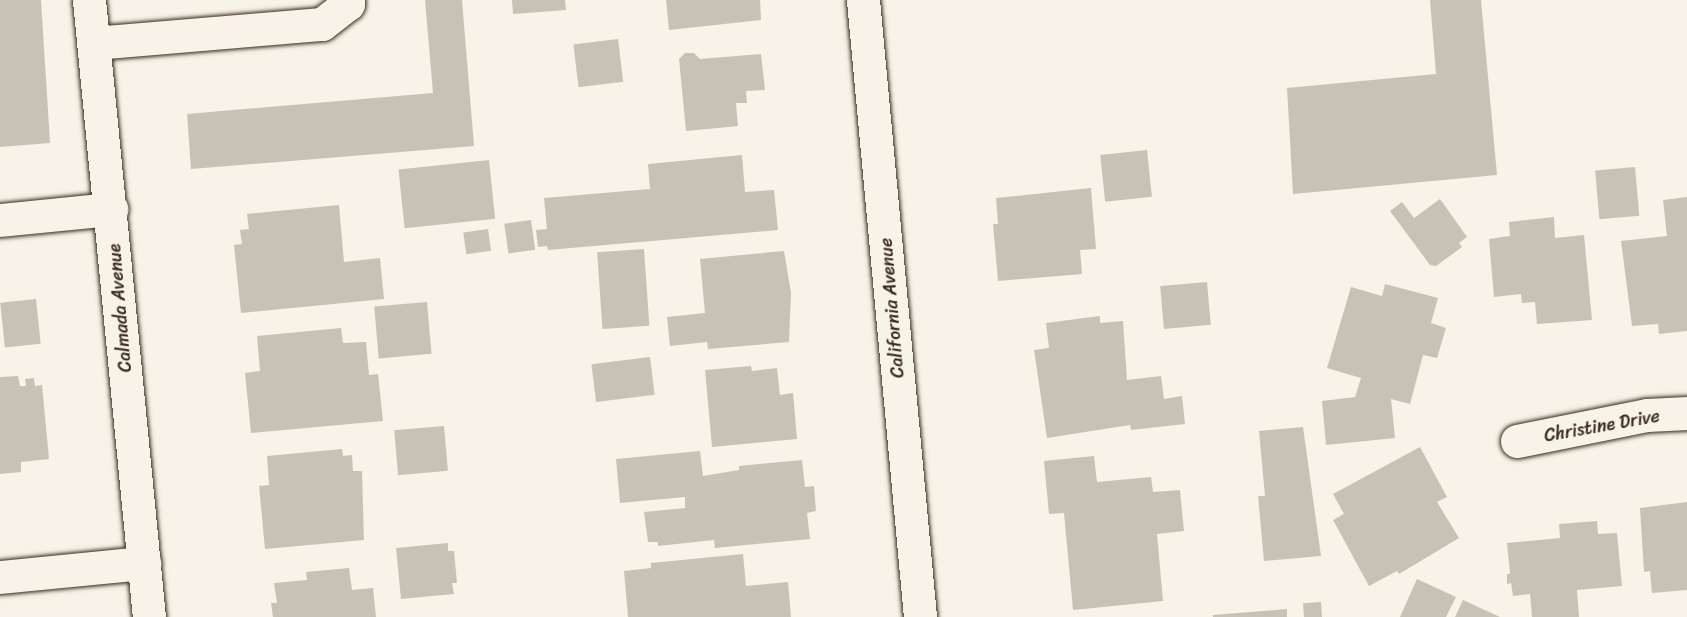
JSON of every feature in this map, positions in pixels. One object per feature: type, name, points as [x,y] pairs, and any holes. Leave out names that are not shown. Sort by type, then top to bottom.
[{"type":"street","name":"Calmada Avenue","points":[[89,0],[149,617]]},
{"type":"street","points":[[94,43],[322,24],[348,4],[348,0]]},
{"type":"street","name":"California Avenue","points":[[863,0],[920,617]]},
{"type":"street","points":[[0,220],[111,209]]},
{"type":"street","name":"Christine Drive","points":[[1517,441],[1647,415],[1687,413]]},
{"type":"street","points":[[0,577],[144,563]]},
{"type":"building","points":[[0,0],[41,0],[50,143],[0,147]]},
{"type":"building","points":[[425,0],[462,0],[474,146],[191,169],[187,114],[433,93]]},
{"type":"building","points":[[512,0],[565,0],[566,10],[513,14]]},
{"type":"building","points":[[666,0],[760,0],[761,20],[669,30]]},
{"type":"building","points":[[1430,0],[1481,0],[1497,175],[1293,194],[1287,88],[1436,74]]},
{"type":"building","points":[[618,39],[623,82],[579,87],[573,44]]},
{"type":"building","points":[[685,53],[694,53],[700,59],[761,54],[765,90],[746,91],[747,103],[736,103],[738,126],[686,131],[679,59]]},
{"type":"building","points":[[1147,150],[1152,197],[1105,202],[1100,155]]},
{"type":"building","points":[[742,155],[745,192],[774,190],[778,230],[548,250],[547,246],[538,247],[536,230],[547,229],[544,198],[650,189],[648,164]]},
{"type":"building","points":[[489,160],[495,219],[405,228],[398,170]]},
{"type":"building","points":[[1635,167],[1639,216],[1599,219],[1595,170]]},
{"type":"building","points":[[1091,188],[1096,249],[1080,250],[1082,274],[998,281],[993,224],[998,224],[996,198]]},
{"type":"building","points":[[1687,197],[1687,331],[1659,334],[1658,324],[1632,326],[1621,241],[1667,236],[1663,200]]},
{"type":"building","points":[[1440,199],[1467,237],[1459,243],[1462,247],[1436,266],[1430,265],[1390,211],[1402,202],[1414,218]]},
{"type":"building","points":[[339,205],[344,262],[380,258],[384,299],[241,313],[234,245],[242,244],[240,230],[249,229],[247,214]]},
{"type":"building","points":[[1554,217],[1555,238],[1584,235],[1592,320],[1537,324],[1535,302],[1522,303],[1521,294],[1494,297],[1489,239],[1510,236],[1509,222]]},
{"type":"building","points":[[531,220],[535,250],[508,253],[504,224]]},
{"type":"building","points":[[488,229],[491,251],[466,254],[463,232]]},
{"type":"building","points":[[644,249],[649,326],[602,329],[597,252]]},
{"type":"building","points":[[784,251],[791,293],[789,342],[708,349],[707,342],[670,346],[667,317],[705,313],[700,259]]},
{"type":"building","points":[[1207,282],[1211,325],[1164,329],[1160,286]]},
{"type":"building","points":[[1385,284],[1438,298],[1431,323],[1446,328],[1437,358],[1423,355],[1410,404],[1391,399],[1395,438],[1326,445],[1322,401],[1355,397],[1361,378],[1327,368],[1351,287],[1382,296]]},
{"type":"building","points":[[36,299],[41,344],[5,348],[0,303]]},
{"type":"building","points":[[427,302],[432,354],[379,358],[374,307]]},
{"type":"building","points":[[1100,316],[1100,323],[1123,321],[1127,380],[1161,376],[1164,399],[1182,396],[1185,424],[1131,430],[1130,425],[1047,438],[1034,350],[1049,348],[1046,323]]},
{"type":"building","points":[[341,328],[343,343],[366,342],[369,375],[378,374],[383,421],[251,433],[245,373],[260,371],[257,336]]},
{"type":"building","points":[[650,357],[655,395],[596,402],[591,364]]},
{"type":"building","points":[[751,366],[752,371],[777,368],[780,395],[793,393],[797,439],[712,447],[705,370]]},
{"type":"building","points":[[18,376],[20,386],[26,386],[25,379],[34,378],[35,386],[42,385],[49,459],[21,462],[21,472],[0,474],[0,377]]},
{"type":"building","points":[[444,426],[448,471],[398,475],[394,430]]},
{"type":"building","points":[[1303,427],[1321,556],[1264,561],[1258,496],[1265,496],[1259,431]]},
{"type":"building","points":[[1420,447],[1447,497],[1437,502],[1459,538],[1399,574],[1397,571],[1369,586],[1333,520],[1344,514],[1333,494]]},
{"type":"building","points":[[342,449],[343,456],[352,455],[353,471],[362,471],[364,540],[265,549],[259,486],[269,485],[267,456]]},
{"type":"building","points":[[700,451],[703,476],[739,470],[739,466],[802,460],[805,487],[814,486],[816,511],[807,513],[810,539],[715,548],[714,540],[658,546],[658,542],[648,542],[644,512],[685,508],[685,497],[620,503],[616,459]]},
{"type":"building","points":[[1094,456],[1097,482],[1151,477],[1153,492],[1180,490],[1184,531],[1157,534],[1163,601],[1073,610],[1064,513],[1049,514],[1044,461]]},
{"type":"building","points":[[1687,502],[1687,590],[1652,593],[1650,571],[1644,572],[1640,508]]},
{"type":"building","points":[[1597,521],[1598,534],[1617,533],[1622,586],[1577,590],[1579,617],[1532,617],[1530,594],[1513,596],[1511,583],[1507,584],[1507,574],[1510,574],[1507,543],[1560,538],[1559,524]]},
{"type":"building","points":[[448,543],[448,551],[454,551],[457,583],[452,583],[454,594],[401,599],[396,548]]},
{"type":"building","points":[[743,554],[746,586],[788,582],[791,617],[628,617],[624,571],[651,568],[651,563]]},
{"type":"building","points":[[349,568],[352,590],[373,588],[376,617],[273,617],[271,603],[277,603],[274,583],[307,580],[306,572]]},
{"type":"building","points":[[1417,579],[1456,597],[1446,617],[1400,617]]},
{"type":"building","points":[[1463,600],[1500,617],[1455,617]]},
{"type":"building","points":[[1321,602],[1322,617],[1304,617],[1303,603]]},
{"type":"building","points":[[1287,609],[1287,617],[1213,617],[1213,615]]}]
